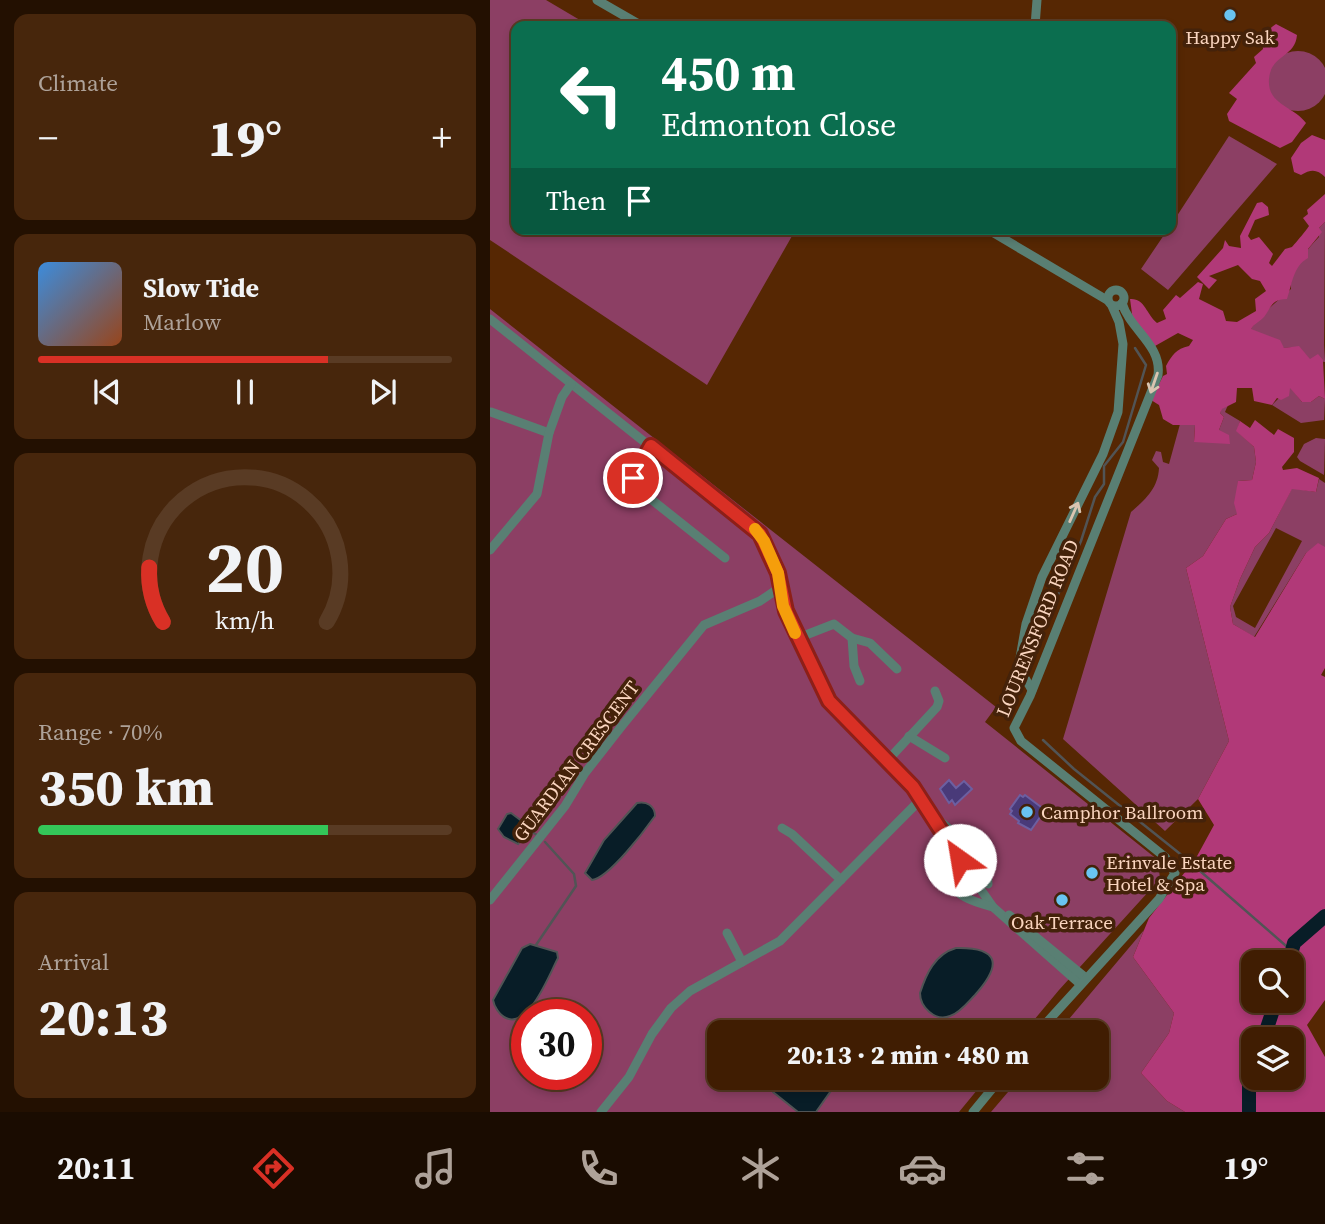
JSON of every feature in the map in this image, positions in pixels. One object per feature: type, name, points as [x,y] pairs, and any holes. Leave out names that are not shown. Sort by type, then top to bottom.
[{"type":"street","points":[[597,0],[633,21]]},
{"type":"street","points":[[1035,21],[1037,0]]},
{"type":"street","points":[[997,235],[1110,303],[1122,303],[1123,296],[1118,291],[1112,291],[1110,303],[1119,322],[1123,344],[1118,412],[1103,454],[1042,577],[1026,624],[1021,666],[1032,690]]},
{"type":"street","name":"LOURENSFORD ROAD","points":[[1049,1020],[1159,899],[1173,879],[1174,869],[1165,857],[1017,737],[1014,728],[1032,690],[1158,375],[1158,358],[1126,317],[1122,303]]},
{"type":"street","points":[[490,319],[760,534],[782,586],[783,606],[833,708],[922,798],[993,906],[1083,981]]},
{"type":"street","points":[[490,550],[537,494],[548,433],[562,397],[571,384]]},
{"type":"street","points":[[491,412],[548,433]]},
{"type":"street","points":[[651,446],[633,474],[637,486],[725,558]]},
{"type":"street","name":"GUARDIAN CRESCENT","points":[[490,900],[558,816],[584,773],[699,631],[711,621],[760,601],[782,586]]},
{"type":"street","points":[[760,601],[783,606]]},
{"type":"street","points":[[797,638],[831,624],[852,638],[870,643],[897,669]]},
{"type":"street","points":[[852,638],[854,666],[860,681]]},
{"type":"street","points":[[887,761],[937,707],[939,701],[935,691]]},
{"type":"street","points":[[909,736],[945,758]]},
{"type":"street","points":[[601,1112],[629,1077],[652,1034],[671,1008],[690,991],[780,941],[922,798]]},
{"type":"street","points":[[933,816],[971,848],[987,872],[993,906]]},
{"type":"street","points":[[782,828],[792,834],[841,880]]},
{"type":"street","points":[[944,834],[976,864],[988,884]]},
{"type":"street","points":[[956,853],[950,877],[953,884],[967,899],[993,906]]},
{"type":"street","points":[[727,933],[742,962]]},
{"type":"street","points":[[973,1112],[990,1090]]},
{"type":"shaded area","points":[[490,0],[546,0],[582,21],[511,21],[511,235],[793,235],[707,385],[490,240]]},
{"type":"shaded area","points":[[1276,24],[1297,35],[1292,48],[1274,65],[1269,79],[1270,88],[1277,100],[1306,123],[1292,142],[1280,148],[1229,121],[1227,114],[1237,99],[1229,93],[1256,63],[1254,57],[1263,49],[1265,35]]},
{"type":"shaded area","points":[[1292,52],[1304,52],[1319,60],[1325,70],[1326,90],[1314,106],[1304,110],[1292,110],[1282,106],[1273,97],[1269,87],[1269,75],[1273,65],[1282,56]]},
{"type":"shaded area","points":[[1312,135],[1325,140],[1325,177],[1314,171],[1301,175],[1294,172],[1291,158],[1301,143]]},
{"type":"shaded area","points":[[1229,136],[1277,164],[1168,290],[1141,269],[1164,235],[1176,235],[1176,217]]},
{"type":"shaded area","points":[[1325,194],[1325,222],[1319,228],[1322,232],[1308,249],[1308,258],[1296,271],[1287,299],[1275,302],[1251,329],[1280,340],[1284,348],[1299,346],[1310,359],[1318,354],[1323,360],[1325,399],[1319,396],[1311,402],[1302,402],[1290,388],[1289,396],[1281,400],[1277,398],[1272,405],[1254,401],[1252,388],[1237,388],[1236,402],[1222,409],[1220,413],[1224,417],[1219,430],[1229,435],[1230,444],[1194,442],[1195,425],[1173,425],[1163,419],[1159,405],[1151,400],[1163,376],[1167,374],[1166,366],[1170,359],[1193,340],[1178,333],[1155,346],[1133,321],[1130,299],[1139,301],[1157,323],[1166,319],[1163,310],[1176,295],[1180,298],[1198,282],[1203,284],[1199,299],[1223,311],[1226,321],[1237,322],[1256,311],[1255,299],[1266,291],[1260,281],[1252,279],[1238,265],[1209,276],[1217,280],[1209,289],[1197,277],[1223,248],[1225,240],[1229,246],[1241,248],[1240,236],[1257,203],[1262,202],[1268,207],[1269,215],[1255,220],[1248,236],[1251,240],[1259,237],[1273,254],[1269,263],[1272,266],[1309,226],[1303,218],[1308,214],[1307,210]]},
{"type":"shaded area","points":[[1325,222],[1325,362],[1310,360],[1299,347],[1284,348],[1250,330],[1264,313],[1291,289],[1296,268],[1319,237],[1319,228]]},
{"type":"shaded area","points":[[490,309],[996,707],[985,722],[1158,860],[1160,879],[1034,1020],[707,1020],[707,1090],[977,1090],[959,1112],[490,1112]]},
{"type":"shaded area","points":[[1290,387],[1302,402],[1311,402],[1319,396],[1325,399],[1324,420],[1301,423],[1272,405]]},
{"type":"shaded area","points":[[1228,405],[1225,412],[1240,421],[1237,431],[1254,447],[1256,462],[1252,480],[1238,481],[1237,514],[1226,519],[1203,556],[1186,568],[1229,741],[1198,799],[1165,831],[1063,739],[1131,512],[1146,498],[1158,475],[1159,468],[1152,460],[1156,451],[1161,452],[1163,462],[1169,464],[1180,424],[1195,425],[1194,441],[1219,430],[1224,417],[1220,413],[1221,409]]},
{"type":"shaded area","points":[[1255,420],[1274,435],[1278,429],[1294,438],[1294,452],[1282,467],[1283,470],[1297,468],[1319,478],[1316,492],[1292,489],[1269,533],[1255,547],[1230,607],[1233,624],[1255,637],[1306,553],[1318,543],[1325,547],[1325,668],[1321,675],[1325,677],[1325,1000],[1307,1025],[1325,1057],[1325,1112],[1185,1112],[1167,1101],[1141,1073],[1169,1033],[1174,1013],[1133,957],[1149,918],[1196,858],[1214,825],[1198,799],[1229,741],[1186,568],[1203,556],[1226,519],[1237,514],[1234,503],[1238,481],[1252,480],[1256,462],[1254,447],[1236,431],[1240,421],[1250,428]]},
{"type":"shaded area","points":[[1316,438],[1325,439],[1324,475],[1297,457],[1304,444]]},
{"type":"shaded area","points":[[1319,479],[1325,483],[1325,547],[1306,553],[1254,637],[1233,624],[1230,607],[1240,579],[1255,547],[1269,533],[1292,488],[1316,492]],"holes":[[[1276,528],[1302,541],[1255,628],[1236,617],[1233,606]]]},
{"type":"shaded area","points":[[1144,930],[1133,957],[1174,1013],[1169,1033],[1141,1073],[1167,1101],[1185,1112],[991,1112],[1010,1090],[1109,1090],[1109,1020],[1068,1020]]},
{"type":"water","points":[[637,803],[650,805],[655,816],[617,863],[592,880],[585,873],[604,840]]},
{"type":"water","points":[[511,813],[527,825],[530,831],[518,844],[504,837],[498,829],[507,814]]},
{"type":"water","points":[[530,944],[557,952],[558,958],[537,999],[511,999],[511,1019],[506,1018],[497,1010],[493,1000],[522,948]]},
{"type":"water","points":[[956,948],[981,951],[992,960],[992,967],[984,984],[964,1007],[950,1016],[939,1017],[929,1012],[920,993],[928,972],[937,960]]},
{"type":"water","points":[[832,1090],[816,1112],[798,1112],[773,1092]]},
{"type":"building","points":[[949,780],[956,788],[964,781],[972,789],[955,805],[952,800],[949,803],[940,789]]},
{"type":"building","name":"Camphor Ballroom","points":[[1020,795],[1025,795],[1045,810],[1031,830],[1018,823],[1010,814],[1010,809]]},
{"type":"waterway","points":[[1029,652],[1045,625],[1081,541],[1095,497],[1104,484],[1104,466],[1123,442],[1146,365],[1135,348]]},
{"type":"waterway","points":[[1043,740],[1291,950]]},
{"type":"waterway","points":[[530,831],[539,836]]},
{"type":"waterway","points":[[536,945],[576,886],[574,874],[545,842]]},
{"type":"waterway","points":[[1292,950],[1294,943],[1325,916]]},
{"type":"waterway","points":[[1267,1027],[1272,1013]]},
{"type":"waterway","points":[[1249,1090],[1249,1112]]},
{"type":"slow traffic","points":[[755,529],[764,541],[778,573],[783,606],[795,633]]},
{"type":"place","name":"Happy Sak","points":[[1230,15]]},
{"type":"place","name":"Camphor Ballroom","points":[[1027,812]]},
{"type":"place","name":"Erinvale Estate Hotel & Spa","points":[[1092,873]]},
{"type":"place","name":"Oak Terrace","points":[[1062,900]]},
{"type":"route","points":[[633,478],[651,446],[760,534],[778,573],[783,606],[810,666],[833,708],[913,787],[960,860]]}]
